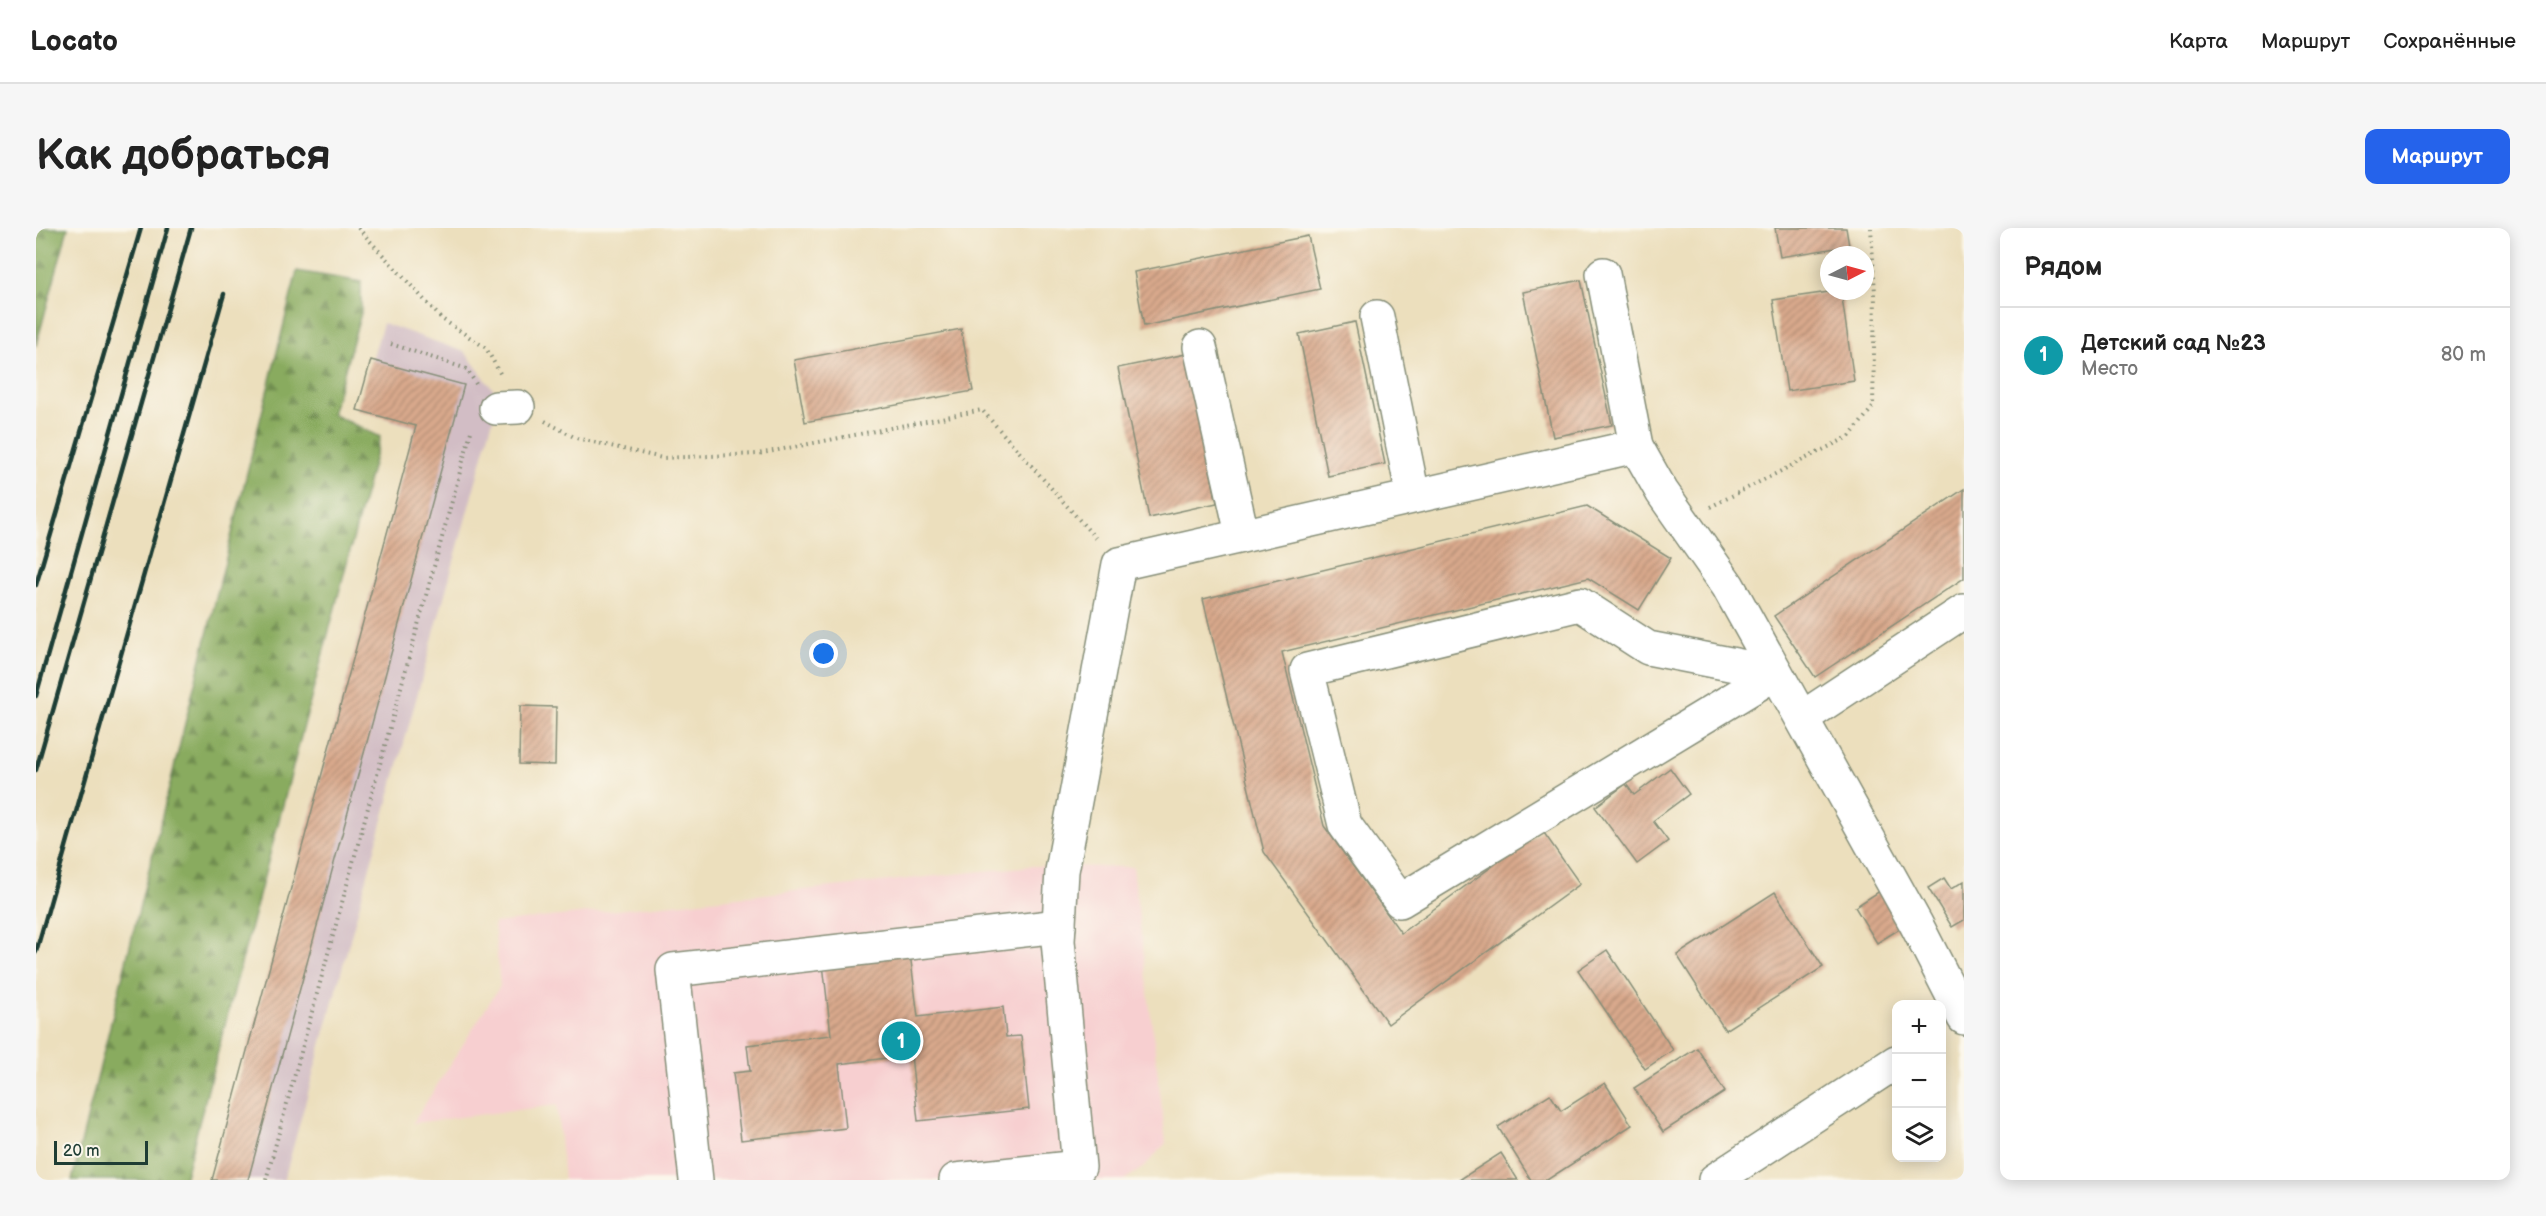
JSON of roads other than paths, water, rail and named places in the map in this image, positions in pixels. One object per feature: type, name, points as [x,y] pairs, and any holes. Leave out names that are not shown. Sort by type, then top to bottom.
[{"type":"street","points":[[1603,274],[1636,446],[1682,521],[1728,586],[1916,924],[1964,1018],[1946,1029]]},
{"type":"street","points":[[1377,317],[1413,496]]},
{"type":"street","points":[[1200,347],[1242,534]]},
{"type":"street","points":[[957,1180],[1078,1167],[1058,941],[1062,871],[1119,564],[1242,534],[1636,446]]},
{"type":"street","points":[[1580,604],[1648,648],[1776,673],[1400,901],[1346,825],[1307,670],[1580,604]]},
{"type":"street","points":[[1802,718],[1964,611]]},
{"type":"street","points":[[696,1180],[674,970],[1059,926]]},
{"type":"street","points":[[1715,1180],[1892,1065]]},
{"type":"railway","points":[[36,585],[141,228]]},
{"type":"railway","points":[[36,696],[168,228]]},
{"type":"railway","points":[[36,770],[191,228]]},
{"type":"railway","points":[[36,952],[224,294]]},
{"type":"place","name":"Детский сад №23","points":[[901,1041]]}]
